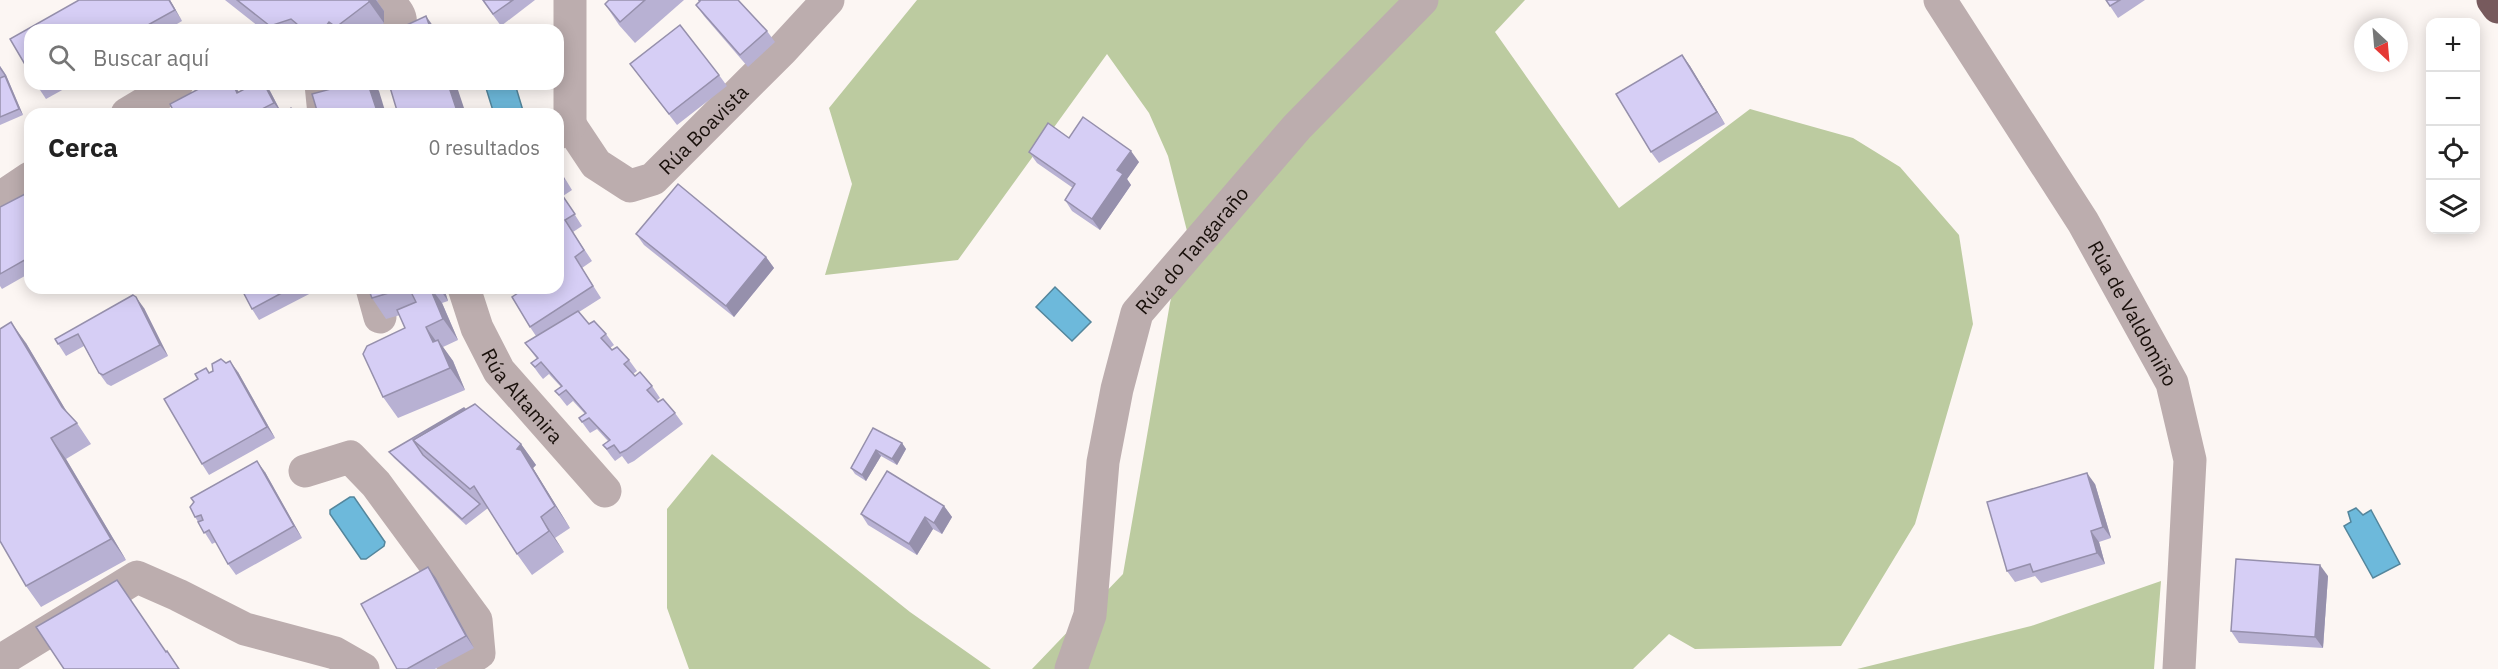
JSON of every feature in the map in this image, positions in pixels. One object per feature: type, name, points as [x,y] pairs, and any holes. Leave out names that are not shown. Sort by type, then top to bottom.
[{"type":"highway","points":[[2493,0],[2498,7]]},
{"type":"street","points":[[385,0],[398,11],[400,24]]},
{"type":"street","points":[[564,129],[570,0]]},
{"type":"street","name":"Rúa Boavista","points":[[564,129],[596,164],[630,186],[653,179],[782,50],[828,0]]},
{"type":"street","name":"Rúa do Tangaraño","points":[[1071,669],[1090,615],[1103,462],[1117,389],[1137,313],[1297,127],[1422,0]]},
{"type":"street","name":"Rúa de Valdomiño","points":[[1940,0],[2083,222],[2172,383],[2190,460],[2179,669]]},
{"type":"street","points":[[137,108],[167,90]]},
{"type":"street","points":[[322,90],[323,108]]},
{"type":"street","points":[[0,198],[24,182]]},
{"type":"street","name":"Rúa Altamira","points":[[466,294],[477,328],[499,371],[604,491]]},
{"type":"street","points":[[305,471],[350,457],[383,493],[476,620],[479,653],[453,669]]},
{"type":"street","points":[[0,661],[137,577],[245,629],[335,653],[363,669]]},
{"type":"green space","points":[[917,0],[1525,0],[1495,32],[1619,208],[1750,109],[1853,138],[1900,167],[1959,235],[1973,324],[1915,524],[1841,646],[1695,649],[1669,634],[1633,669],[1032,669],[1123,574],[1170,303],[1187,231],[1168,156],[1149,113],[1107,54],[958,260],[825,275],[852,184],[829,108]]},
{"type":"green space","points":[[712,454],[910,612],[991,669],[689,669],[667,608],[667,509]]},
{"type":"green space","points":[[2161,581],[2154,669],[1857,669],[2031,626]]},
{"type":"water","points":[[487,90],[517,90],[522,108],[492,108]]},
{"type":"water","points":[[1055,287],[1091,322],[1072,341],[1036,307]]},
{"type":"water","points":[[350,497],[354,497],[385,542],[384,546],[366,559],[361,559],[330,514],[330,510]]},
{"type":"water","points":[[2356,508],[2363,515],[2371,510],[2400,564],[2373,578],[2344,526],[2351,522],[2348,512]]},
{"type":"building","points":[[79,0],[169,0],[175,10],[150,24],[37,24]]},
{"type":"building","points":[[237,0],[369,0],[340,24],[329,22],[328,24],[297,24],[291,19],[267,24]]},
{"type":"building","points":[[483,0],[513,0],[493,14]]},
{"type":"building","points":[[609,0],[645,0],[620,22],[605,4]]},
{"type":"building","points":[[699,0],[738,0],[767,31],[740,55],[696,5]]},
{"type":"building","points":[[2106,0],[2120,0],[2110,6]]},
{"type":"building","points":[[426,16],[429,24],[409,24]]},
{"type":"building","points":[[680,25],[719,75],[669,114],[630,64]]},
{"type":"building","points":[[24,31],[24,63],[10,39]]},
{"type":"building","points":[[1682,55],[1717,112],[1651,152],[1616,94]]},
{"type":"building","points":[[5,76],[19,109],[0,117],[0,78]]},
{"type":"building","points":[[197,90],[236,90],[237,93],[243,90],[267,90],[274,103],[264,108],[172,108],[170,104]]},
{"type":"building","points":[[327,90],[370,90],[376,108],[316,108],[312,94]]},
{"type":"building","points":[[391,90],[450,90],[456,108],[396,108]]},
{"type":"building","points":[[1083,117],[1131,151],[1117,170],[1123,174],[1092,219],[1065,200],[1075,184],[1029,152],[1048,123],[1069,138]]},
{"type":"building","points":[[678,184],[766,257],[726,306],[636,234]]},
{"type":"building","points":[[24,195],[24,260],[0,274],[0,207]]},
{"type":"building","points":[[564,198],[575,214],[565,220],[584,250],[575,257],[593,286],[530,327],[512,297],[516,294],[564,294]]},
{"type":"building","points":[[244,294],[280,294],[252,309]]},
{"type":"building","points":[[370,294],[385,294],[372,298]]},
{"type":"building","points":[[412,294],[433,294],[443,319],[426,327],[433,342],[438,340],[450,368],[383,397],[363,354],[367,346],[405,328],[397,310],[416,302]]},
{"type":"building","points":[[133,295],[160,345],[103,375],[99,373],[78,334],[58,344],[55,339]]},
{"type":"building","points":[[578,311],[589,324],[594,321],[606,334],[601,338],[612,350],[617,347],[629,360],[624,364],[635,376],[640,372],[652,386],[647,390],[658,402],[663,399],[675,413],[620,453],[614,445],[607,449],[603,445],[610,440],[589,418],[582,422],[579,418],[586,413],[566,390],[559,395],[555,391],[562,386],[541,362],[535,367],[531,363],[538,358],[525,343]]},
{"type":"building","points":[[11,322],[62,407],[77,423],[51,438],[111,539],[26,586],[0,541],[0,329]]},
{"type":"building","points":[[221,359],[226,363],[230,361],[267,427],[202,464],[164,399],[198,379],[195,374],[206,368],[209,373],[213,371],[212,364]]},
{"type":"building","points":[[475,404],[521,444],[517,449],[521,450],[555,506],[541,517],[549,531],[517,554],[474,486],[470,489],[413,440]]},
{"type":"building","points":[[464,408],[413,440],[423,455],[480,504],[462,519],[389,452]]},
{"type":"building","points":[[873,428],[902,443],[892,459],[876,450],[862,475],[851,468]]},
{"type":"building","points":[[257,461],[294,526],[228,564],[209,530],[204,533],[198,522],[203,520],[201,515],[195,517],[190,507],[194,502],[191,498]]},
{"type":"building","points":[[887,471],[944,506],[934,523],[925,517],[909,544],[861,514]]},
{"type":"building","points":[[2087,473],[2103,527],[2091,531],[2097,553],[2033,572],[2030,564],[2007,571],[1987,502]]},
{"type":"building","points":[[2236,559],[2320,565],[2315,637],[2231,631]]},
{"type":"building","points":[[428,567],[466,636],[407,669],[397,669],[361,604]]},
{"type":"building","points":[[117,580],[179,669],[64,669],[36,627]]}]
